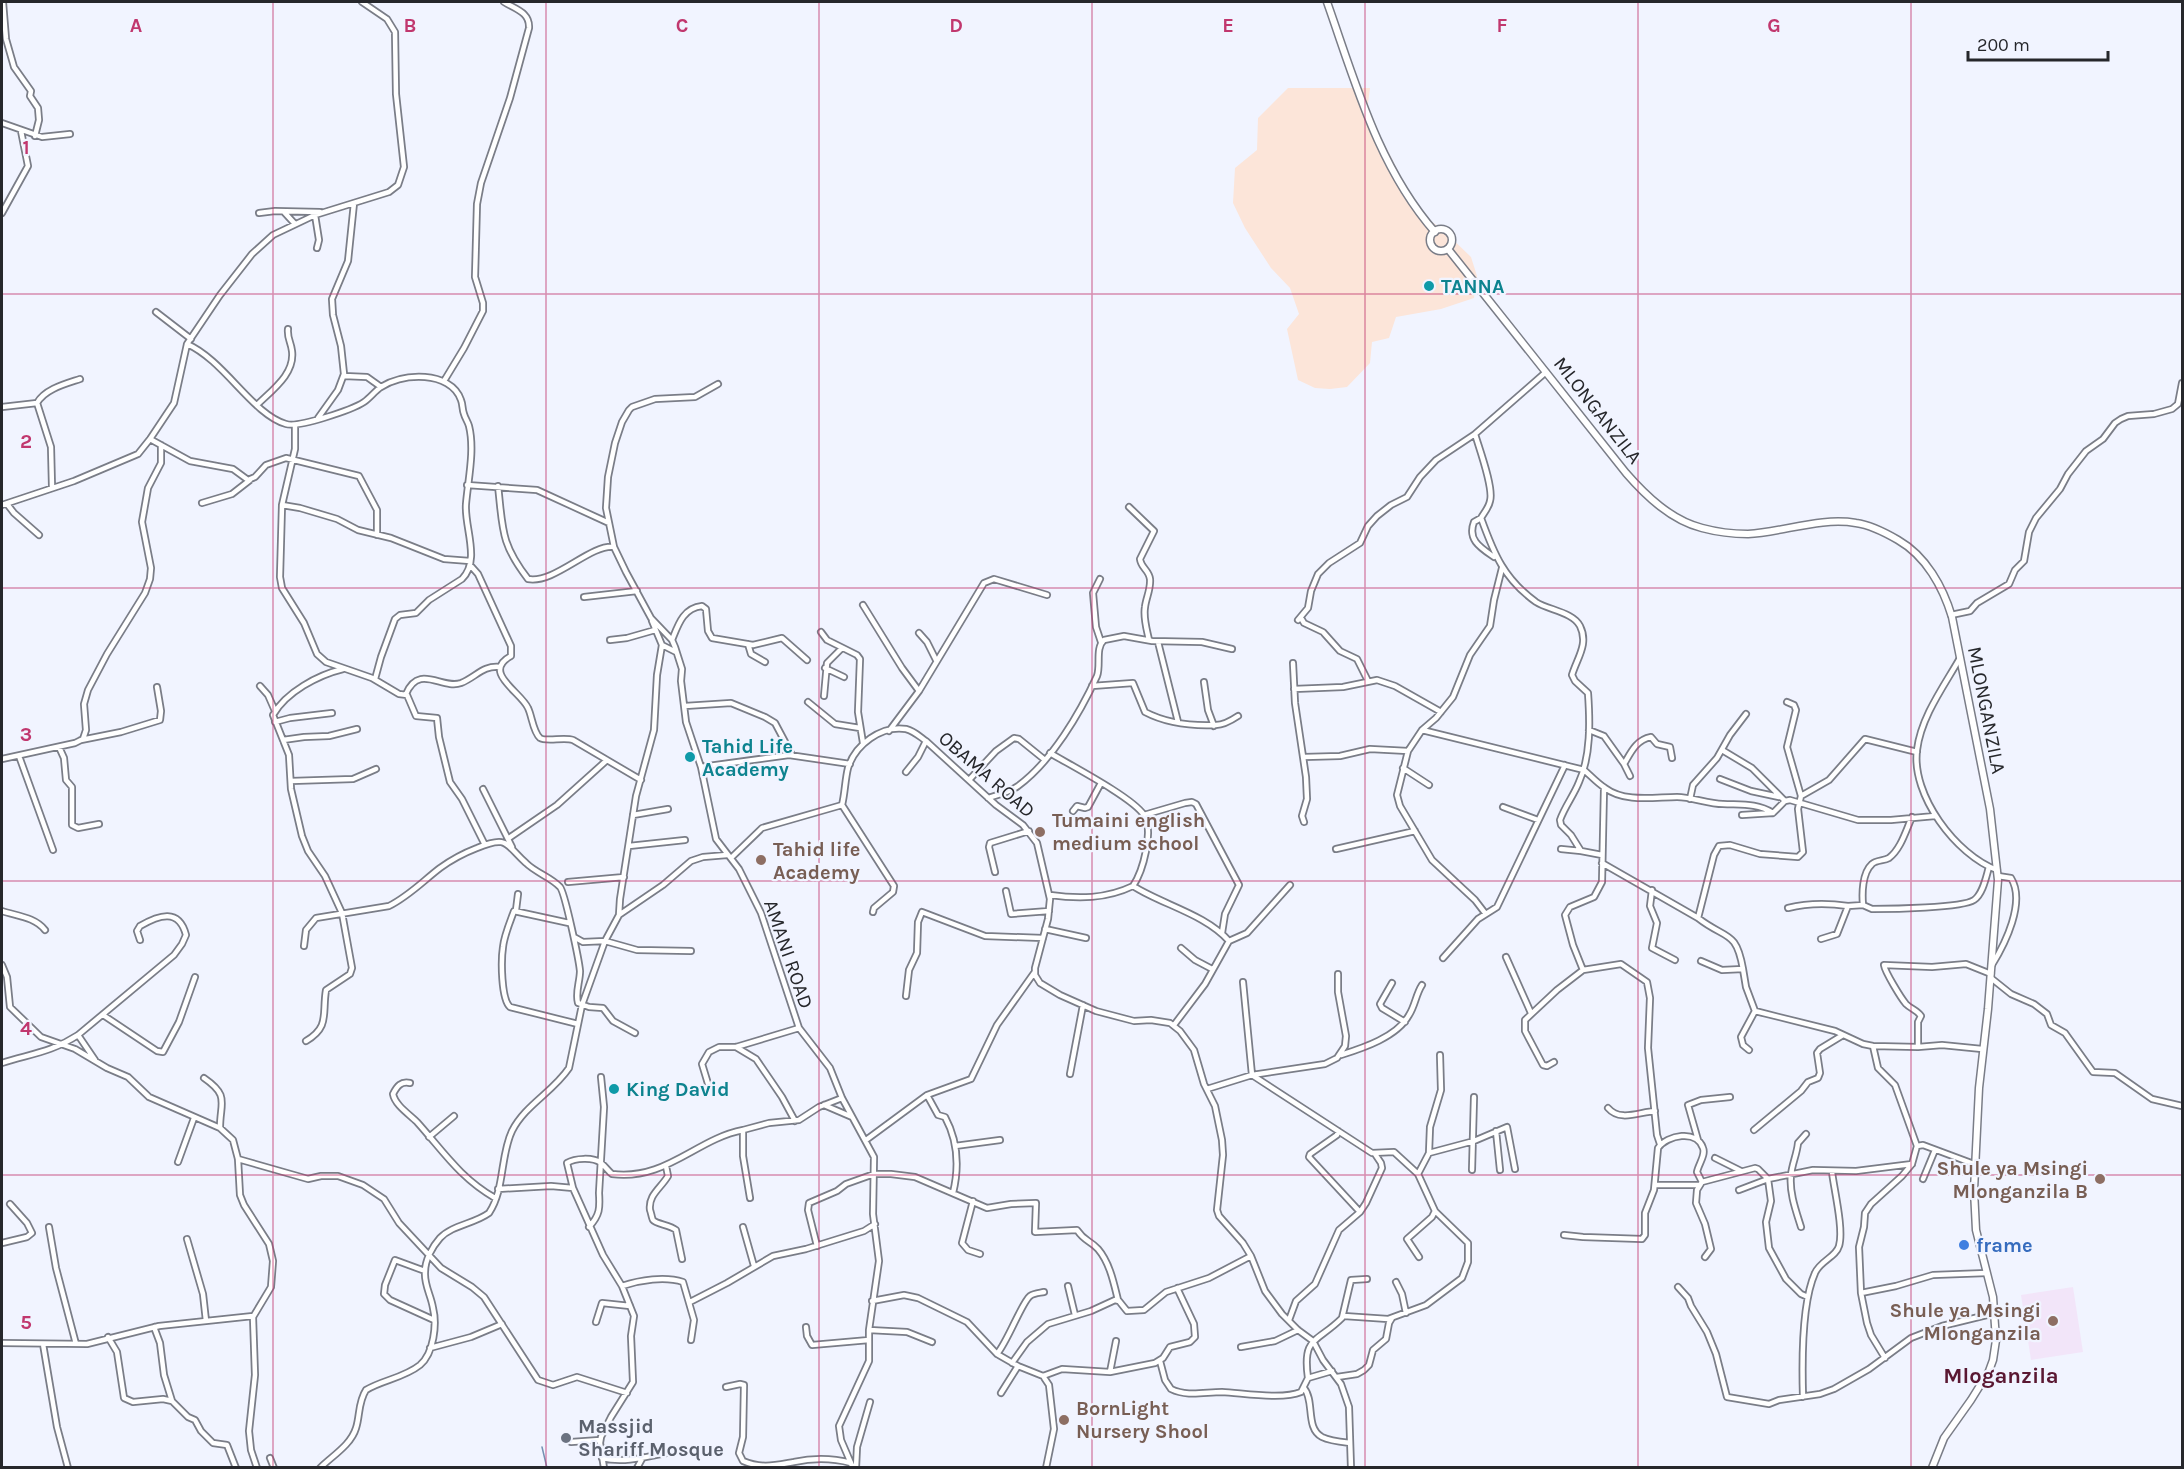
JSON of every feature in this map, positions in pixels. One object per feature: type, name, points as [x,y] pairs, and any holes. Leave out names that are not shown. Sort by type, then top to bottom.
[{"type":"street","points":[[3,2],[6,39],[15,70],[31,91],[30,96],[37,105],[39,120],[36,136]]},
{"type":"street","points":[[39,535],[4,504],[81,478],[138,454],[174,403],[189,342],[219,295],[252,254],[273,236],[295,224],[315,214],[394,189],[401,179],[404,167],[396,94],[394,32],[387,19],[363,2]]},
{"type":"street","points":[[444,381],[483,311],[483,303],[475,277],[477,204],[481,183],[510,98],[530,28],[530,21],[524,14],[504,2]]},
{"type":"street","points":[[1327,2],[1374,132],[1394,174],[1435,232]]},
{"type":"street","points":[[2,123],[36,136],[70,134]]},
{"type":"street","points":[[2,213],[28,166],[21,131]]},
{"type":"street","points":[[318,418],[338,390],[344,376],[332,299],[348,261],[354,203]]},
{"type":"street","points":[[259,213],[265,211],[323,212]]},
{"type":"street","points":[[284,212],[295,224]]},
{"type":"street","points":[[315,214],[319,240],[317,248]]},
{"type":"street","points":[[1445,230],[1450,234],[1452,241],[1448,249],[1440,251],[1433,248],[1430,241],[1435,232],[1445,230]]},
{"type":"street","name":"MLONGANZILA","points":[[1448,249],[1626,473],[1647,497],[1662,508],[1699,527],[1729,533],[1749,534],[1823,523],[1858,523],[1906,545],[1925,563],[1937,582],[1951,615],[1990,809],[1998,873],[1998,903],[1982,1049],[1974,1164],[1976,1230],[1995,1313],[1996,1340],[1993,1360],[1980,1387],[1944,1438],[1932,1467]]},
{"type":"street","points":[[156,312],[212,360],[257,405],[277,421],[295,425],[351,409],[366,401],[381,387],[404,377],[444,381],[459,395],[470,429],[466,506],[470,563],[462,579],[429,600],[416,614],[397,616],[375,679]]},
{"type":"street","points":[[257,405],[291,369],[292,351],[287,338],[288,328]]},
{"type":"street","points":[[1368,681],[1357,659],[1340,651],[1323,632],[1299,619],[1308,608],[1318,574],[1329,563],[1360,543],[1368,526],[1377,516],[1390,505],[1407,497],[1420,477],[1436,460],[1475,434],[1546,372]]},
{"type":"street","points":[[344,376],[366,377],[381,387]]},
{"type":"street","points":[[52,487],[51,447],[37,403],[40,396],[80,379]]},
{"type":"street","points":[[1951,615],[1970,611],[1977,603],[2009,584],[2015,570],[2024,561],[2029,532],[2036,518],[2060,489],[2068,474],[2086,451],[2103,440],[2115,423],[2121,419],[2172,409],[2178,404],[2182,383]]},
{"type":"street","name":"AMANI ROAD","points":[[718,384],[695,397],[655,399],[629,410],[615,443],[606,499],[614,547],[651,618],[672,640],[682,669],[681,681],[686,722],[701,767],[716,839],[739,869],[761,913],[799,1028],[830,1068],[842,1098],[874,1157],[875,1224],[879,1261],[869,1330],[870,1355],[867,1368],[839,1426],[841,1440],[853,1466]]},
{"type":"street","points":[[2,407],[37,403]]},
{"type":"street","points":[[295,425],[296,445],[282,506],[279,571],[282,588],[304,623],[320,658],[375,679],[399,694],[405,694]]},
{"type":"street","points":[[1475,434],[1491,496],[1481,518],[1474,522],[1471,529],[1472,536],[1476,544],[1497,558]]},
{"type":"street","points":[[150,439],[190,462],[233,469],[250,480]]},
{"type":"street","points":[[81,740],[85,734],[84,704],[88,690],[107,654],[145,593],[150,579],[151,568],[142,522],[146,497],[160,463],[161,445]]},
{"type":"street","points":[[202,503],[233,494],[270,463],[286,458],[292,459],[361,478],[377,510],[377,535]]},
{"type":"street","points":[[468,485],[537,490],[609,523]]},
{"type":"street","points":[[498,486],[504,540],[508,551],[528,579],[541,578],[566,568],[606,546],[614,547]]},
{"type":"street","points":[[282,506],[300,508],[337,519],[358,530],[391,538],[444,559],[470,563],[478,574],[508,638],[512,654],[500,666],[503,679],[526,705],[536,732],[542,739],[573,740],[641,780]]},
{"type":"street","points":[[1129,507],[1154,531],[1140,559],[1140,564],[1146,570],[1149,578],[1150,586],[1144,610],[1149,640]]},
{"type":"street","points":[[1481,518],[1502,568],[1524,592],[1537,603],[1569,616],[1580,625],[1583,635],[1582,649],[1572,676],[1576,683],[1588,692],[1588,730],[1584,770],[1560,820],[1563,828],[1571,835],[1581,851]]},
{"type":"street","points":[[1485,913],[1476,900],[1435,863],[1398,801],[1397,795],[1408,751],[1422,730],[1441,712],[1456,691],[1470,655],[1490,626],[1502,568]]},
{"type":"street","points":[[873,912],[874,908],[893,892],[894,886],[842,805],[850,764],[858,748],[863,743],[889,730],[919,691],[980,587],[988,580],[994,579],[1047,595]]},
{"type":"street","points":[[988,798],[1017,787],[1045,760],[1070,726],[1092,686],[1100,669],[1101,642],[1096,627],[1093,589],[1100,579]]},
{"type":"street","points":[[584,597],[637,591]]},
{"type":"street","points":[[862,605],[919,691]]},
{"type":"street","points":[[672,640],[684,615],[692,608],[700,606],[706,609],[708,631],[712,638],[763,645],[782,638],[807,660]]},
{"type":"street","points":[[320,1467],[354,1434],[361,1401],[366,1390],[418,1366],[425,1359],[430,1348],[434,1320],[425,1271],[428,1256],[439,1239],[446,1233],[489,1213],[504,1173],[511,1134],[525,1112],[569,1068],[582,1005],[605,941],[619,915],[633,815],[654,730],[657,675],[662,645],[651,618]]},
{"type":"street","points":[[610,640],[655,630]]},
{"type":"street","points":[[821,632],[827,640],[857,655],[860,659],[858,712],[863,743]]},
{"type":"street","points":[[919,633],[927,642],[936,660]]},
{"type":"street","points":[[1101,642],[1120,636],[1158,642],[1202,642],[1232,649]]},
{"type":"street","points":[[1158,642],[1178,722]]},
{"type":"street","points":[[748,644],[751,654],[765,662]]},
{"type":"street","points":[[662,645],[676,652]]},
{"type":"street","points":[[824,696],[826,663],[842,648]]},
{"type":"street","points":[[1960,658],[1927,718],[1917,752],[1919,777],[1935,816],[1960,845],[1998,873],[2011,878],[2015,884],[2017,905],[2003,945],[1992,965]]},
{"type":"street","points":[[1293,663],[1307,799],[1302,816],[1304,822]]},
{"type":"street","points":[[405,694],[411,684],[425,678],[458,684],[487,667],[500,666]]},
{"type":"street","points":[[306,1041],[317,1035],[322,1028],[326,990],[352,970],[342,913],[325,876],[308,850],[298,820],[290,763],[284,740],[273,715],[288,698],[314,680],[345,668]]},
{"type":"street","points":[[825,668],[844,677]]},
{"type":"street","points":[[1294,689],[1343,687],[1368,681],[1386,682],[1441,712]]},
{"type":"street","points":[[1204,682],[1206,703],[1215,726]]},
{"type":"street","points":[[1092,686],[1133,683],[1145,712],[1197,726],[1215,726],[1238,716]]},
{"type":"street","points":[[260,686],[268,695],[275,711]]},
{"type":"street","points":[[2,759],[121,732],[160,720],[158,687]]},
{"type":"street","points":[[405,694],[416,716],[438,719],[439,737],[450,782],[462,799],[485,845]]},
{"type":"street","points":[[808,702],[835,724],[860,728]]},
{"type":"street","points":[[1698,918],[1714,855],[1719,846],[1730,844],[1760,854],[1797,857],[1801,855],[1803,847],[1798,809],[1801,796],[1787,747],[1796,710],[1794,705],[1787,702]]},
{"type":"street","points":[[685,706],[731,703],[765,717],[776,723],[792,755]]},
{"type":"street","points":[[275,722],[332,713]]},
{"type":"street","points":[[1690,799],[1693,785],[1722,750],[1746,714]]},
{"type":"street","points":[[284,740],[329,736],[357,729]]},
{"type":"street","name":"OBAMA ROAD","points":[[889,730],[913,731],[1029,831],[1038,847],[1050,895],[1049,911],[1034,973]]},
{"type":"street","points":[[1422,730],[1584,770],[1604,788],[1642,799],[1680,797],[1721,804],[1749,804],[1773,813]]},
{"type":"street","points":[[1588,730],[1601,734],[1607,739],[1630,776]]},
{"type":"street","points":[[1624,764],[1634,747],[1651,736],[1657,744],[1671,748],[1672,758]]},
{"type":"street","points":[[969,780],[996,751],[1013,738],[1019,739],[1045,760]]},
{"type":"street","points":[[1801,796],[1829,780],[1865,739],[1917,752]]},
{"type":"street","points":[[906,772],[918,757],[926,741]]},
{"type":"street","points":[[59,747],[64,758],[66,780],[73,789],[72,825],[78,828],[99,824]]},
{"type":"street","points":[[1304,757],[1340,756],[1370,749],[1408,751]]},
{"type":"street","points":[[1722,750],[1752,768],[1779,797]]},
{"type":"street","points":[[1050,753],[1101,783],[1144,815],[1148,828],[1145,855],[1133,886],[1113,893],[1086,898],[1050,895]]},
{"type":"street","points":[[701,767],[792,755],[850,764]]},
{"type":"street","points":[[19,756],[53,850]]},
{"type":"street","points":[[509,838],[557,805],[607,760]]},
{"type":"street","points":[[1443,958],[1485,913],[1497,907],[1564,765]]},
{"type":"street","points":[[1403,768],[1429,785]]},
{"type":"street","points":[[291,781],[353,779],[376,769]]},
{"type":"street","points":[[1720,779],[1751,791],[1779,797],[1785,801],[1858,819],[1891,820],[1935,816]]},
{"type":"street","points":[[1073,811],[1078,806],[1087,807],[1101,783]]},
{"type":"street","points":[[1583,970],[1565,915],[1570,907],[1598,893],[1602,882],[1606,803],[1604,788]]},
{"type":"street","points":[[483,789],[512,847]]},
{"type":"street","points":[[1742,815],[1773,813],[1785,801]]},
{"type":"street","points":[[1144,815],[1185,803],[1196,804],[1239,885],[1225,914],[1222,933]]},
{"type":"street","points":[[619,915],[663,885],[691,861],[703,857],[729,857],[762,828],[842,805]]},
{"type":"street","points":[[1503,807],[1538,820]]},
{"type":"street","points":[[633,815],[668,809]]},
{"type":"street","points":[[1863,905],[1863,889],[1869,869],[1872,864],[1889,858],[1896,851],[1912,817]]},
{"type":"street","points":[[995,872],[989,843],[1029,831]]},
{"type":"street","points":[[1336,849],[1415,831]]},
{"type":"street","points":[[629,846],[686,840]]},
{"type":"street","points":[[304,946],[306,930],[316,918],[382,908],[399,901],[445,864],[497,841],[512,847],[531,867],[552,880],[562,890],[566,899],[580,969],[577,1000],[582,1005],[603,1008],[613,1021],[635,1033]]},
{"type":"street","points":[[1561,849],[1602,855]]},
{"type":"street","points":[[1602,863],[1652,890],[1735,942],[1740,952],[1746,987],[1755,1011],[1741,1037],[1743,1045],[1749,1050]]},
{"type":"street","points":[[1788,908],[1817,904],[1863,905],[1872,909],[1926,907],[1970,902],[1979,894],[1989,867]]},
{"type":"street","points":[[568,882],[624,877]]},
{"type":"street","points":[[1174,1024],[1205,984],[1229,941],[1246,933],[1290,885]]},
{"type":"street","points":[[1133,886],[1186,912],[1222,933],[1229,941]]},
{"type":"street","points":[[1652,890],[1650,906],[1657,923],[1652,948],[1675,960]]},
{"type":"street","points":[[1006,891],[1012,915],[1049,911]]},
{"type":"street","points":[[518,894],[516,910],[502,949],[506,1003],[516,1008],[578,1024]]},
{"type":"street","points":[[1821,939],[1837,934],[1848,906]]},
{"type":"street","points":[[516,910],[569,923]]},
{"type":"street","points":[[2,911],[40,923],[45,930]]},
{"type":"street","points":[[906,996],[909,970],[917,953],[918,922],[922,912],[985,936],[1043,938]]},
{"type":"street","points":[[2,1063],[62,1046],[78,1035],[174,955],[186,935],[179,920],[167,916],[140,926],[137,931],[140,939]]},
{"type":"street","points":[[1045,929],[1086,938]]},
{"type":"street","points":[[572,935],[587,943],[605,941],[637,950],[691,951]]},
{"type":"street","points":[[1181,948],[1195,960],[1212,969]]},
{"type":"street","points":[[1506,957],[1531,1013]]},
{"type":"street","points":[[1701,961],[1722,970],[1743,969]]},
{"type":"street","points":[[1554,1062],[1547,1066],[1543,1065],[1525,1030],[1525,1020],[1557,990],[1583,970],[1621,964],[1647,982],[1650,998],[1648,1048],[1660,1144],[1655,1185],[1645,1213],[1645,1235],[1642,1239],[1564,1234]]},
{"type":"street","points":[[1918,1047],[1918,1022],[1921,1016],[1905,1003],[1888,977],[1884,965],[1932,967],[1966,964],[1991,976],[2011,994],[2034,1004],[2047,1014],[2051,1025],[2065,1033],[2093,1072],[2115,1073],[2152,1099],[2182,1106]]},
{"type":"street","points":[[2,965],[7,977],[9,1001],[14,1012],[41,1037],[75,1049],[128,1077],[149,1097],[220,1128],[233,1140],[238,1159],[240,1196],[269,1244],[273,1261],[271,1287],[253,1316],[255,1380],[249,1431],[251,1450],[257,1467]]},
{"type":"street","points":[[866,1140],[927,1095],[971,1079],[997,1026],[1034,973],[1043,987],[1083,1005],[1125,1019],[1163,1021],[1174,1024],[1194,1050],[1204,1084],[1215,1106],[1223,1155],[1217,1210],[1219,1216],[1244,1243],[1265,1291],[1298,1330],[1313,1341],[1337,1377],[1347,1399],[1351,1467]]},
{"type":"street","points":[[1338,974],[1338,992],[1346,1036],[1341,1055]]},
{"type":"street","points":[[103,1015],[163,1052],[179,1022],[195,977]]},
{"type":"street","points":[[1243,982],[1252,1075]]},
{"type":"street","points":[[1392,984],[1380,1004],[1382,1008],[1405,1022]]},
{"type":"street","points":[[1208,1089],[1252,1075],[1325,1064],[1387,1036],[1405,1022],[1422,985]]},
{"type":"street","points":[[1070,1074],[1083,1005]]},
{"type":"street","points":[[1755,1011],[1835,1031],[1863,1044],[1873,1046],[1942,1045],[1982,1049]]},
{"type":"street","points":[[709,1087],[702,1064],[706,1056],[719,1047],[736,1047],[799,1028]]},
{"type":"street","points":[[78,1035],[96,1061]]},
{"type":"street","points":[[1754,1130],[1801,1091],[1808,1082],[1818,1078],[1820,1073],[1817,1053],[1844,1035]]},
{"type":"street","points":[[1873,1046],[1878,1068],[1895,1085],[1901,1107],[1911,1126],[1917,1146],[1912,1164],[1888,1190],[1871,1204],[1865,1213],[1859,1247],[1861,1293],[1871,1335],[1886,1358]]},
{"type":"street","points":[[736,1047],[756,1059],[795,1121]]},
{"type":"street","points":[[1418,1174],[1429,1153],[1430,1127],[1442,1083],[1440,1055]]},
{"type":"street","points":[[1252,1075],[1375,1154],[1382,1163],[1382,1168],[1366,1203],[1360,1212],[1339,1230],[1318,1272],[1315,1284],[1296,1301],[1289,1320]]},
{"type":"street","points":[[590,1227],[600,1212],[604,1096],[601,1077]]},
{"type":"street","points":[[204,1078],[213,1085],[222,1099],[220,1128]]},
{"type":"street","points":[[410,1083],[404,1082],[398,1086],[393,1098],[457,1168],[495,1198]]},
{"type":"street","points":[[927,1095],[938,1114],[946,1119],[955,1146],[957,1172],[953,1193]]},
{"type":"street","points":[[1473,1170],[1474,1097]]},
{"type":"street","points":[[1699,1143],[1688,1105],[1701,1100],[1730,1097]]},
{"type":"street","points":[[604,1467],[600,1440],[611,1417],[633,1385],[631,1336],[634,1316],[622,1286],[603,1256],[590,1227],[573,1188],[567,1163],[574,1160],[594,1160],[600,1162],[610,1173],[615,1174],[635,1174],[666,1167],[725,1136],[769,1123],[802,1119],[824,1105],[842,1098]]},
{"type":"street","points":[[824,1105],[853,1118]]},
{"type":"street","points":[[1608,1108],[1613,1114],[1619,1116],[1655,1111]]},
{"type":"street","points":[[429,1137],[454,1116]]},
{"type":"street","points":[[178,1162],[194,1118]]},
{"type":"street","points":[[1429,1153],[1474,1141],[1504,1127],[1509,1128],[1515,1169]]},
{"type":"street","points":[[743,1130],[743,1149],[750,1198]]},
{"type":"street","points":[[1338,1131],[1337,1136],[1310,1154],[1309,1157],[1360,1212]]},
{"type":"street","points":[[1496,1131],[1500,1170]]},
{"type":"street","points":[[1801,1227],[1792,1193],[1791,1175],[1798,1143],[1806,1134]]},
{"type":"street","points":[[1660,1144],[1684,1135],[1695,1138],[1704,1152],[1698,1172],[1700,1184],[1696,1203],[1705,1224],[1711,1249],[1706,1257]]},
{"type":"street","points":[[955,1146],[1000,1140]]},
{"type":"street","points":[[1917,1146],[1923,1145],[1974,1164]]},
{"type":"street","points":[[1923,1179],[1935,1150]]},
{"type":"street","points":[[594,1160],[601,1152]]},
{"type":"street","points":[[1344,1316],[1392,1318],[1426,1305],[1459,1280],[1468,1262],[1468,1243],[1435,1211],[1418,1174],[1394,1152],[1375,1154]]},
{"type":"street","points":[[1715,1158],[1741,1172]]},
{"type":"street","points":[[238,1159],[308,1179],[339,1176],[363,1185],[384,1199],[399,1222],[428,1256],[449,1274],[479,1292],[493,1309],[537,1380],[553,1386],[577,1377],[627,1393]]},
{"type":"street","points":[[1739,1190],[1768,1179],[1813,1170],[1832,1172],[1912,1164]]},
{"type":"street","points":[[666,1167],[668,1176],[652,1197],[650,1210],[653,1221],[676,1230],[682,1259]]},
{"type":"street","points":[[1655,1185],[1700,1184],[1757,1168],[1768,1179],[1771,1201],[1766,1222],[1769,1248],[1786,1279],[1808,1298]]},
{"type":"street","points":[[1803,1397],[1808,1298],[1820,1264],[1837,1250],[1839,1245],[1832,1172]]},
{"type":"street","points":[[817,1246],[808,1210],[809,1203],[874,1174],[906,1175],[989,1209],[1011,1204],[1036,1203],[1036,1232],[1077,1230],[1083,1239],[1095,1246],[1105,1260],[1118,1300],[1127,1311],[1142,1310],[1166,1292],[1215,1275],[1251,1256]]},
{"type":"street","points":[[498,1189],[551,1186],[573,1188]]},
{"type":"street","points":[[973,1201],[962,1241],[968,1250],[980,1254]]},
{"type":"street","points":[[2,1243],[27,1237],[32,1233],[27,1223],[10,1204]]},
{"type":"street","points":[[1419,1257],[1407,1239],[1435,1211]]},
{"type":"street","points":[[690,1302],[773,1256],[817,1246],[864,1231],[875,1224]]},
{"type":"street","points":[[49,1227],[54,1262],[76,1344]]},
{"type":"street","points":[[743,1227],[754,1266]]},
{"type":"street","points":[[187,1239],[203,1294],[206,1321]]},
{"type":"street","points":[[425,1271],[395,1260],[385,1285],[384,1294],[434,1320]]},
{"type":"street","points":[[1861,1293],[1933,1275],[1987,1273]]},
{"type":"street","points":[[1160,1361],[1167,1384],[1171,1389],[1180,1392],[1294,1395],[1300,1393],[1308,1378],[1306,1352],[1313,1341],[1344,1316],[1351,1280],[1367,1279]]},
{"type":"street","points":[[622,1286],[649,1280],[679,1280],[685,1285],[694,1320],[691,1340]]},
{"type":"street","points":[[1396,1282],[1402,1294],[1406,1313]]},
{"type":"street","points":[[1068,1286],[1075,1315]]},
{"type":"street","points":[[1677,1287],[1689,1298],[1692,1309],[1707,1332],[1716,1354],[1727,1397],[1769,1404],[1834,1389],[1886,1358],[1917,1335],[1941,1326],[1995,1313]]},
{"type":"street","points":[[1043,1376],[1062,1369],[1110,1372],[1160,1361],[1170,1347],[1190,1342],[1196,1337],[1194,1324],[1177,1288]]},
{"type":"street","points":[[997,1354],[1011,1334],[1028,1297],[1044,1292]]},
{"type":"street","points":[[872,1301],[904,1294],[918,1298],[967,1322],[997,1354],[1043,1376],[1049,1385],[1054,1429],[1046,1467]]},
{"type":"street","points":[[1012,1363],[1027,1341],[1043,1327],[1055,1320],[1091,1311],[1108,1302],[1118,1300]]},
{"type":"street","points":[[596,1322],[602,1303],[630,1306]]},
{"type":"street","points":[[2,1343],[87,1344],[154,1327],[253,1316]]},
{"type":"street","points":[[1337,1377],[1357,1374],[1369,1365],[1373,1350],[1386,1339],[1392,1318]]},
{"type":"street","points":[[430,1348],[471,1337],[502,1324]]},
{"type":"street","points":[[154,1327],[160,1342],[164,1375],[172,1401],[188,1417],[195,1420],[201,1431],[213,1443],[227,1444],[236,1467]]},
{"type":"street","points":[[806,1327],[807,1336],[812,1345],[869,1340]]},
{"type":"street","points":[[869,1330],[907,1332],[932,1342]]},
{"type":"street","points":[[1241,1347],[1275,1341],[1298,1330]]},
{"type":"street","points":[[108,1337],[117,1352],[124,1398],[133,1402],[163,1399],[172,1401]]},
{"type":"street","points":[[1110,1372],[1116,1341]]},
{"type":"street","points":[[43,1344],[57,1427],[68,1467]]},
{"type":"street","points":[[1001,1393],[1018,1366]]},
{"type":"street","points":[[1308,1378],[1332,1371]]},
{"type":"street","points":[[726,1387],[744,1385],[742,1443],[739,1451],[743,1461],[759,1466],[778,1466],[828,1459],[853,1466],[870,1402]]},
{"type":"street","points":[[1304,1388],[1309,1395],[1312,1425],[1317,1433],[1324,1438],[1350,1443]]},
{"type":"street","points":[[571,1442],[600,1440]]},
{"type":"street","points":[[602,1458],[629,1461],[677,1451]]},
{"type":"street","points":[[637,1467],[643,1457]]},
{"type":"street","points":[[270,1458],[274,1467]]},
{"type":"shaded area","points":[[1288,88],[1370,88],[1366,118],[1388,151],[1419,212],[1443,230],[1471,257],[1477,276],[1474,298],[1441,309],[1396,317],[1389,338],[1372,342],[1370,363],[1347,387],[1315,388],[1298,380],[1287,329],[1299,314],[1290,288],[1271,268],[1245,228],[1233,203],[1235,168],[1257,150],[1258,118]]},
{"type":"shaded area","points":[[2073,1287],[2083,1352],[2031,1360],[2021,1295]]},
{"type":"waterway","points":[[542,1447],[547,1468]]},
{"type":"place","name":"TANNA","points":[[1429,286]]},
{"type":"place","name":"Tahid Life Academy","points":[[690,757]]},
{"type":"place","name":"Tumaini english medium school","points":[[1040,832]]},
{"type":"place","name":"Tahid life Academy","points":[[761,860]]},
{"type":"place","name":"King David","points":[[614,1089]]},
{"type":"place","name":"Shule ya Msingi Mlonganzila B","points":[[2100,1179]]},
{"type":"place","name":"frame","points":[[1964,1245]]},
{"type":"place","name":"Shule ya Msingi Mlonganzila","points":[[2053,1321]]},
{"type":"place","name":"BornLight Nursery Shool","points":[[1064,1420]]},
{"type":"place","name":"Massjid Shariff Mosque","points":[[566,1438]]},
{"type":"district","name":"Mloganzila","points":[[2001,1375]]}]
